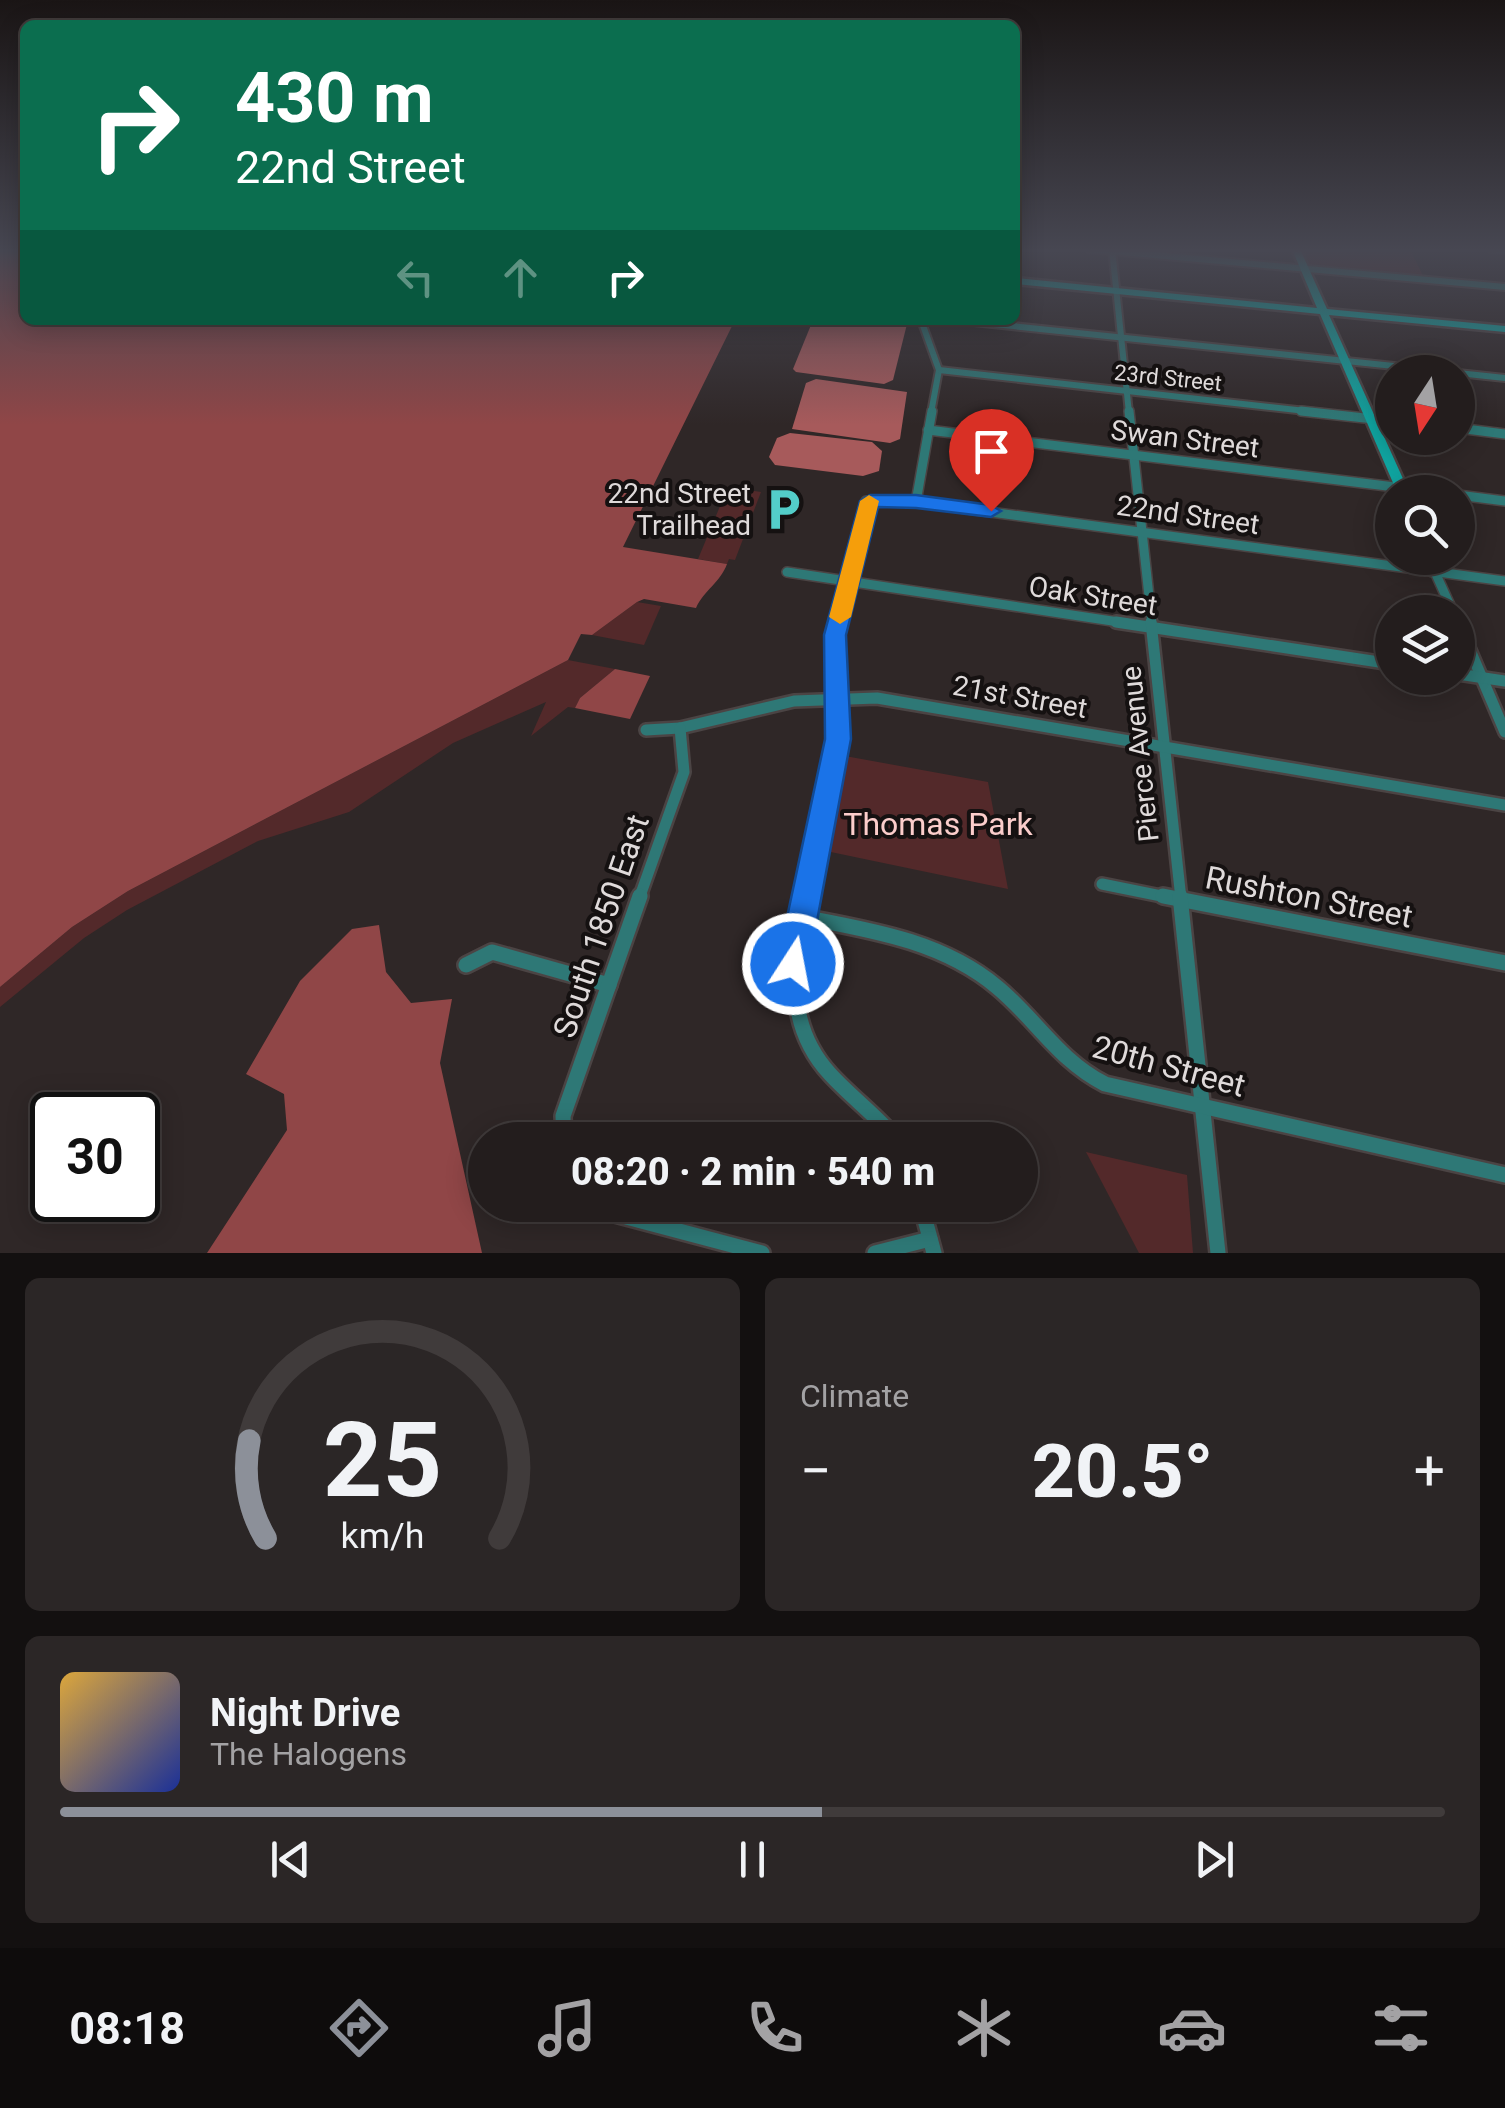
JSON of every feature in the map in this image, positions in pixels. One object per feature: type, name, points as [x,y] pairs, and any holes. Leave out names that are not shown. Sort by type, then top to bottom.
[{"type":"street","name":"Pierce Avenue","points":[[1118,307],[1218,1253]]},
{"type":"street","points":[[1280,307],[1505,329]]},
{"type":"street","points":[[1323,307],[1395,475]]},
{"type":"street","points":[[916,502],[939,370],[923,325]]},
{"type":"street","points":[[1001,325],[1375,365]]},
{"type":"street","name":"23rd Street","points":[[939,370],[1375,419]]},
{"type":"street","points":[[1475,375],[1505,378]]},
{"type":"street","name":"Swan Street","points":[[928,430],[1375,486]]},
{"type":"street","points":[[1475,430],[1505,434]]},
{"type":"street","points":[[1475,497],[1505,501]]},
{"type":"street","name":"22nd Street","points":[[849,582],[867,501],[916,502],[1375,558]]},
{"type":"street","name":"Oak Street","points":[[787,572],[1375,661]]},
{"type":"street","name":"22nd Street","points":[[1475,574],[1505,581]]},
{"type":"street","points":[[849,582],[835,635],[838,739],[793,964],[796,996],[808,1041],[828,1072],[884,1122]]},
{"type":"street","points":[[1475,662],[1505,732]]},
{"type":"street","points":[[1475,677],[1505,681]]},
{"type":"street","name":"21st Street","points":[[646,730],[680,728],[794,701],[877,698],[1505,805]]},
{"type":"street","name":"South 1850 East","points":[[563,1122],[684,772],[680,728]]},
{"type":"street","name":"Rushton Street","points":[[1102,884],[1505,963]]},
{"type":"street","name":"20th Street","points":[[802,918],[933,948],[996,986],[1073,1070],[1105,1084],[1505,1175]]},
{"type":"street","points":[[466,965],[492,952],[609,985]]},
{"type":"street","points":[[645,1222],[762,1253]]},
{"type":"street","points":[[875,1253],[932,1246]]},
{"type":"green space","points":[[728,487],[761,492],[735,560],[729,559],[727,564],[698,559]]},
{"type":"green space","points":[[637,602],[661,606],[644,645],[592,635]]},
{"type":"green space","points":[[568,660],[615,669],[580,698],[575,708],[568,707],[531,736],[546,702],[453,743],[349,812],[258,841],[127,910],[84,938],[0,1007],[0,987],[72,927],[128,891]]},
{"type":"green space","name":"Thomas Park","points":[[845,756],[988,782],[1008,889],[826,851]]},
{"type":"green space","points":[[1086,1152],[1187,1175],[1193,1253],[1139,1253]]},
{"type":"shaded area","points":[[0,307],[20,307],[20,325],[733,325],[623,547],[727,564],[696,608],[644,599],[637,602],[592,635],[581,634],[568,660],[128,891],[72,927],[0,987]]},
{"type":"shaded area","points":[[811,325],[907,325],[893,380],[884,384],[793,369]]},
{"type":"shaded area","points":[[816,379],[907,392],[900,439],[890,443],[792,429],[806,383]]},
{"type":"shaded area","points":[[790,433],[872,442],[882,451],[879,471],[863,476],[775,465],[769,457],[777,438]]},
{"type":"shaded area","points":[[615,669],[650,676],[630,719],[575,708],[580,698]]},
{"type":"shaded area","points":[[379,925],[386,972],[411,1003],[452,999],[440,1063],[468,1190],[468,1222],[475,1222],[482,1253],[207,1253],[287,1130],[284,1094],[246,1074],[300,981],[352,929]]},
{"type":"slow traffic","points":[[840,617],[869,501]]},
{"type":"place","name":"22nd Street Trailhead","points":[[784,509]]},
{"type":"route","points":[[793,964],[838,739],[835,635],[870,501],[991,511]]}]
